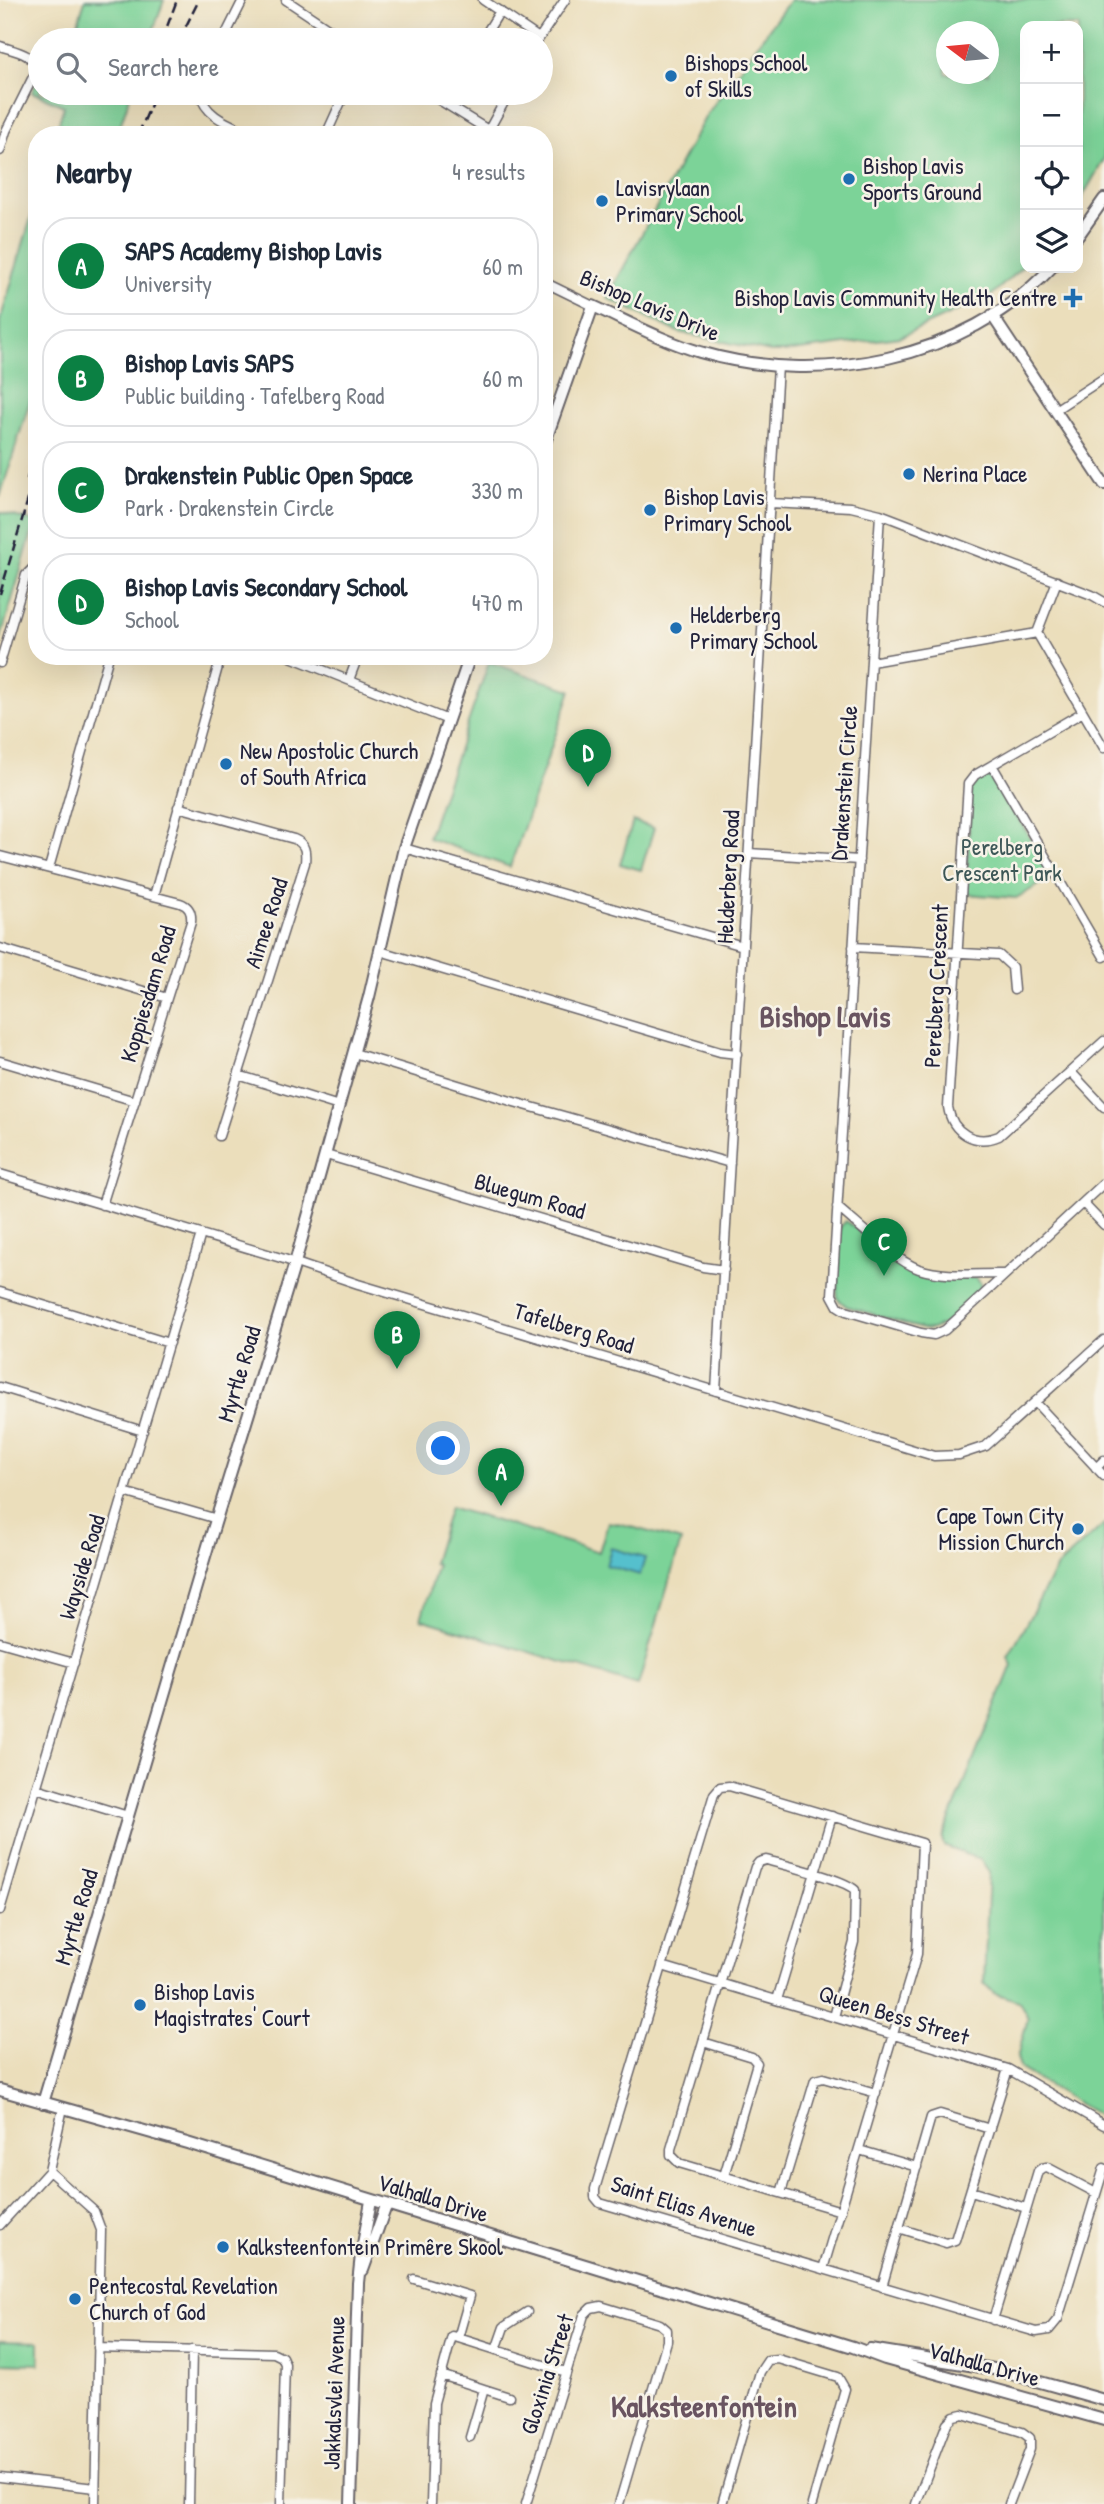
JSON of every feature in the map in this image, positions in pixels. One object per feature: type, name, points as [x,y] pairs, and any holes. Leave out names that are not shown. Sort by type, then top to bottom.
[{"type":"street","points":[[229,28],[243,0]]},
{"type":"street","points":[[286,0],[328,28]]},
{"type":"street","points":[[484,0],[524,28]]},
{"type":"street","points":[[546,28],[565,0]]},
{"type":"street","points":[[489,28],[500,11]]},
{"type":"street","points":[[0,46],[28,56]]},
{"type":"street","points":[[0,150],[6,131],[28,90]]},
{"type":"street","points":[[204,105],[215,116],[235,126]]},
{"type":"street","points":[[330,126],[340,105]]},
{"type":"street","points":[[446,105],[477,126]]},
{"type":"street","points":[[491,126],[502,105]]},
{"type":"street","points":[[1083,229],[1104,199]]},
{"type":"street","name":"Bishop Lavis Drive","points":[[553,286],[699,352],[778,366],[838,367],[911,352],[954,335],[992,315],[1045,273]]},
{"type":"street","points":[[553,419],[593,306]]},
{"type":"street","points":[[992,315],[1104,484]]},
{"type":"street","name":"Helderberg Road","points":[[716,1391],[778,366]]},
{"type":"street","points":[[1055,410],[1104,378]]},
{"type":"street","points":[[770,503],[851,507],[880,514],[1057,581],[1104,602]]},
{"type":"street","name":"Drakenstein Circle","points":[[880,514],[832,1295],[838,1306],[846,1311],[921,1334],[934,1335],[945,1330],[1104,1183]]},
{"type":"street","points":[[0,663],[28,573]]},
{"type":"street","points":[[1037,633],[1057,581]]},
{"type":"street","points":[[871,662],[1037,633]]},
{"type":"street","points":[[1037,633],[1104,748]]},
{"type":"street","points":[[49,868],[106,665]]},
{"type":"street","name":"Koppiesdam Road","points":[[102,1205],[192,917],[183,904],[154,896],[218,665]]},
{"type":"street","points":[[311,665],[448,720]]},
{"type":"street","points":[[349,680],[355,665]]},
{"type":"street","name":"Myrtle Road","points":[[43,2103],[295,1264],[354,1053],[404,848],[467,665]]},
{"type":"street","name":"Perelberg Crescent","points":[[1083,712],[975,775],[968,784],[948,1107],[956,1127],[967,1136],[980,1140],[999,1136],[1104,1041]]},
{"type":"street","points":[[992,765],[1104,957]]},
{"type":"street","name":"Aimee Road","points":[[178,807],[294,839],[304,846],[306,853],[219,1136]]},
{"type":"street","points":[[404,848],[743,946]]},
{"type":"street","points":[[749,853],[859,860]]},
{"type":"street","points":[[0,856],[154,896]]},
{"type":"street","points":[[853,947],[1003,957],[1012,967],[1014,990]]},
{"type":"street","points":[[0,948],[167,998]]},
{"type":"street","points":[[380,951],[720,1052],[737,1054]]},
{"type":"street","points":[[354,1053],[514,1102],[730,1163]]},
{"type":"street","points":[[0,1060],[135,1101]]},
{"type":"street","points":[[1071,1072],[1104,1107]]},
{"type":"street","points":[[238,1075],[339,1106]]},
{"type":"street","name":"Bluegum Road","points":[[326,1155],[690,1264],[724,1270]]},
{"type":"street","name":"Tafelberg Road","points":[[0,1174],[934,1455],[948,1456],[986,1446],[1104,1340]]},
{"type":"street","points":[[1083,1203],[1104,1225]]},
{"type":"street","points":[[837,1207],[915,1268],[942,1273],[1006,1274]]},
{"type":"street","name":"Wayside Road","points":[[0,1910],[201,1234]]},
{"type":"street","points":[[0,1292],[169,1343]]},
{"type":"street","points":[[0,1387],[143,1431]]},
{"type":"street","points":[[1036,1403],[1104,1476]]},
{"type":"street","points":[[1096,1468],[1104,1460]]},
{"type":"street","points":[[124,1492],[217,1519]]},
{"type":"street","points":[[0,1642],[74,1663]]},
{"type":"street","name":"Saint Elias Avenue","points":[[893,2035],[917,1954],[922,1843],[729,1786],[718,1788],[662,1966],[595,2189],[595,2197],[600,2203],[1040,2333],[1056,2324],[1104,2168]]},
{"type":"street","points":[[36,1788],[128,1816]]},
{"type":"street","points":[[777,2000],[832,1816]]},
{"type":"street","points":[[834,2017],[854,1942],[856,1894],[850,1885],[814,1874],[766,1860],[757,1864],[671,2150],[672,2158],[679,2163],[841,2211]]},
{"type":"street","name":"Queen Bess Street","points":[[662,1966],[1009,2069],[1104,2126]]},
{"type":"street","points":[[823,2269],[893,2035]]},
{"type":"street","points":[[703,2042],[752,2057],[757,2063],[724,2176]]},
{"type":"street","points":[[899,2228],[946,2243],[953,2242],[957,2237],[1009,2069]]},
{"type":"street","points":[[781,2193],[815,2080],[823,2078],[876,2093]]},
{"type":"street","name":"Valhalla Drive","points":[[0,2090],[187,2143],[885,2359],[1104,2420]]},
{"type":"street","points":[[0,2225],[49,2171],[63,2108]]},
{"type":"street","points":[[882,2287],[930,2120],[934,2115],[940,2114],[990,2129]]},
{"type":"street","points":[[859,2150],[917,2167]]},
{"type":"street","points":[[993,2320],[1037,2174],[1042,2168],[1050,2169],[1096,2193]]},
{"type":"street","points":[[49,2171],[94,2211],[101,2230],[95,2504]]},
{"type":"street","points":[[971,2191],[1026,2208]]},
{"type":"street","name":"Jakkalsvlei Avenue","points":[[351,2504],[358,2283],[360,2255],[371,2201]]},
{"type":"street","name":"Jakkalsvlei Avenue","points":[[358,2283],[386,2206]]},
{"type":"street","points":[[414,2279],[470,2296],[458,2338]]},
{"type":"street","name":"Gloxinia Street","points":[[526,2504],[584,2315],[591,2308],[601,2306],[660,2324],[667,2330],[667,2342],[619,2504]]},
{"type":"street","points":[[496,2350],[504,2327],[527,2312]]},
{"type":"street","points":[[431,2504],[433,2415],[452,2336],[566,2372]]},
{"type":"street","name":"Valhalla Drive","points":[[853,2347],[994,2369],[1104,2400]]},
{"type":"street","points":[[99,2348],[274,2353],[284,2360],[282,2504]]},
{"type":"street","points":[[189,2504],[192,2350]]},
{"type":"street","points":[[722,2504],[760,2372],[768,2360],[774,2359],[838,2377],[845,2389],[812,2504]]},
{"type":"street","points":[[441,2375],[509,2397]]},
{"type":"street","points":[[470,2437],[484,2389]]},
{"type":"street","points":[[916,2504],[947,2423],[954,2416],[963,2414],[1022,2432],[1030,2438],[1030,2449],[1009,2504]]},
{"type":"street","points":[[0,2477],[95,2488]]},
{"type":"green space","points":[[85,0],[164,0],[154,28],[77,28]]},
{"type":"green space","name":"Bishop Lavis Sports Ground","points":[[790,0],[1104,0],[1104,159],[1083,196],[1083,21],[1020,21],[1020,269],[992,295],[900,337],[784,352],[771,352],[678,332],[607,298],[707,114]]},
{"type":"green space","points":[[62,105],[127,105],[120,126],[58,126],[64,106]]},
{"type":"green space","points":[[28,228],[28,407],[0,497],[0,321]]},
{"type":"green space","points":[[0,512],[28,520],[28,546],[0,640]]},
{"type":"green space","points":[[488,665],[498,665],[571,690],[510,867],[428,838]]},
{"type":"green space","name":"Perelberg Crescent Park","points":[[989,774],[996,780],[1053,877],[1016,898],[966,894],[971,784],[981,775]]},
{"type":"green space","points":[[633,821],[654,828],[641,870],[620,864]]},
{"type":"green space","points":[[846,1221],[911,1270],[935,1277],[976,1278],[981,1289],[954,1316],[930,1329],[922,1329],[846,1306],[838,1299],[837,1292],[840,1227]]},
{"type":"green space","points":[[450,1507],[599,1552],[608,1522],[681,1541],[638,1685],[421,1619],[437,1564],[433,1563]]},
{"type":"green space","points":[[1104,1524],[1104,2119],[1021,2069],[1017,2058],[1028,2018],[1019,2001],[994,1993],[984,1983],[989,1872],[981,1860],[944,1846],[942,1838],[1012,1665],[1008,1657],[1057,1567]]},
{"type":"green space","points":[[0,2341],[39,2342],[39,2364],[0,2363]]},
{"type":"water","points":[[611,1548],[645,1558],[640,1575],[606,1565]]},
{"type":"railway","points":[[166,28],[177,0]]},
{"type":"railway","points":[[185,28],[199,0]]},
{"type":"railway","points":[[142,126],[151,105]]},
{"type":"railway","points":[[0,594],[28,499]]},
{"type":"place","name":"Bishops School of Skills","points":[[671,76]]},
{"type":"place","name":"Bishop Lavis Sports Ground","points":[[849,179]]},
{"type":"place","name":"Lavisrylaan Primary School","points":[[602,201]]},
{"type":"place","name":"Bishop Lavis Community Health Centre","points":[[1073,298]]},
{"type":"place","name":"Nerina Place","points":[[909,474]]},
{"type":"place","name":"Bishop Lavis Primary School","points":[[650,510]]},
{"type":"place","name":"Helderberg Primary School","points":[[676,628]]},
{"type":"place","name":"New Apostolic Church of South Africa","points":[[226,764]]},
{"type":"place","name":"Bishop Lavis Secondary School","points":[[588,787]]},
{"type":"place","name":"Drakenstein Public Open Space","points":[[884,1276]]},
{"type":"place","name":"Bishop Lavis SAPS","points":[[397,1369]]},
{"type":"place","name":"SAPS Academy Bishop Lavis","points":[[501,1506]]},
{"type":"place","name":"Cape Town City Mission Church","points":[[1078,1529]]},
{"type":"place","name":"Bishop Lavis Magistrates' Court","points":[[140,2005]]},
{"type":"place","name":"Kalksteenfontein Primêre Skool","points":[[223,2247]]},
{"type":"place","name":"Pentecostal Revelation Church of God","points":[[75,2299]]},
{"type":"district","name":"Bishop Lavis","points":[[825,1017]]},
{"type":"district","name":"Kalksteenfontein","points":[[704,2407]]}]
